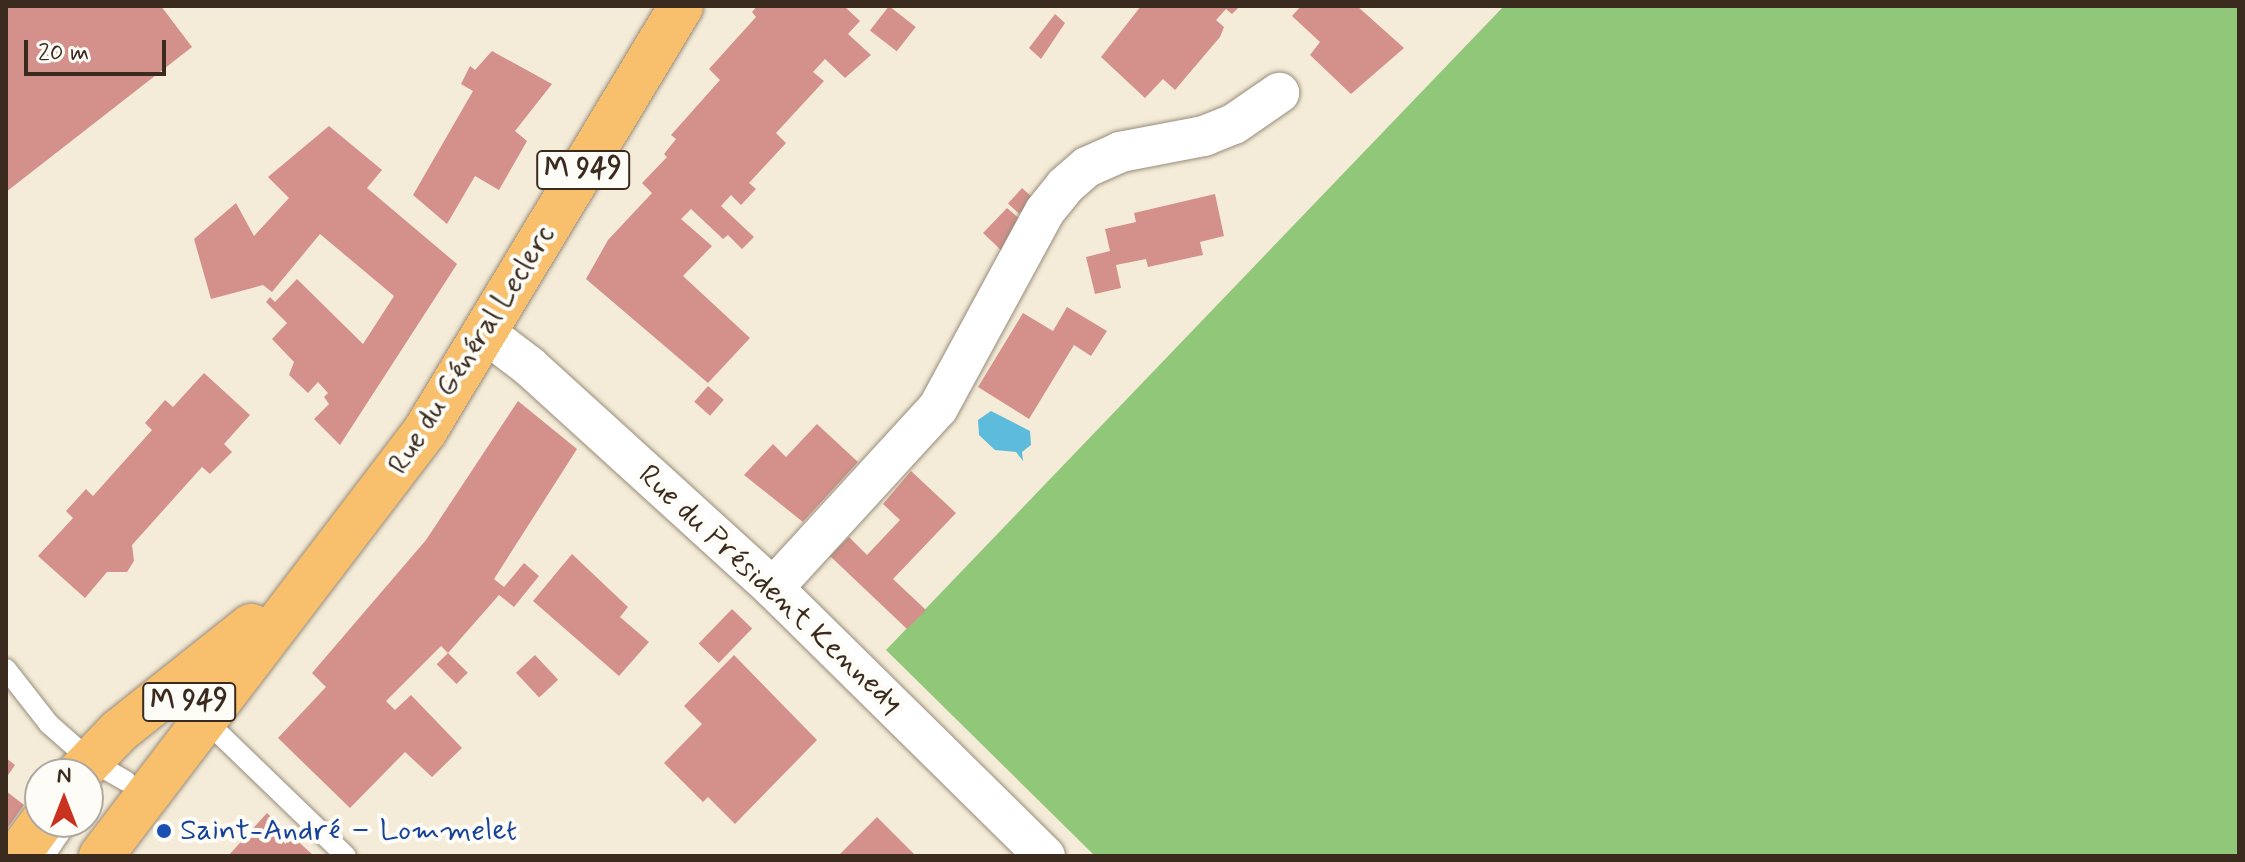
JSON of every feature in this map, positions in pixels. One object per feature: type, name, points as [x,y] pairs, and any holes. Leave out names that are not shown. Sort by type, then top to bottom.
[{"type":"main road","name":"Rue du Général Leclerc","points":[[101,856],[202,717],[326,563],[425,431],[487,334],[681,6]]},
{"type":"main road","name":"Rue du Général Leclerc","points":[[104,771],[205,685],[326,563]]},
{"type":"main road","points":[[17,856],[30,838]]},
{"type":"street","points":[[773,588],[938,408],[1045,211],[1065,186],[1087,167],[1120,152],[1204,136],[1234,124],[1279,93]]},
{"type":"street","name":"Rue du Président Kennedy","points":[[487,334],[529,366],[773,588],[1045,856]]},
{"type":"lane","points":[[6,669],[49,724],[81,758]]},
{"type":"lane","points":[[202,717],[346,856]]},
{"type":"lane","points":[[44,856],[56,838]]},
{"type":"green space","points":[[1504,6],[2239,6],[2239,856],[1095,856],[886,650]]},
{"type":"water","points":[[991,411],[1030,431],[1031,445],[1022,452],[1023,461],[1016,452],[995,450],[979,435],[978,420]]},
{"type":"building","points":[[6,6],[161,6],[192,47],[6,192]]},
{"type":"building","points":[[757,6],[844,6],[860,21],[848,34],[871,55],[845,78],[825,59],[813,72],[824,81],[776,133],[786,143],[749,183],[756,189],[741,205],[731,195],[721,206],[754,237],[742,249],[728,235],[723,239],[691,209],[681,219],[712,246],[683,276],[750,338],[708,383],[586,279],[608,240],[652,193],[642,183],[667,157],[664,154],[676,139],[671,135],[720,80],[709,69],[756,17],[752,12]]},
{"type":"building","points":[[889,6],[916,27],[897,51],[870,30]]},
{"type":"building","points":[[1141,6],[1240,6],[1232,14],[1226,9],[1216,20],[1224,27],[1220,37],[1175,90],[1163,79],[1145,98],[1101,57]]},
{"type":"building","points":[[1301,6],[1357,6],[1404,48],[1351,94],[1310,55],[1320,42],[1292,16]]},
{"type":"building","points":[[1055,14],[1065,23],[1041,59],[1029,48]]},
{"type":"building","points":[[492,51],[552,84],[515,131],[527,141],[499,190],[475,176],[447,224],[413,195],[473,91],[461,84],[470,66],[475,70]]},
{"type":"building","points":[[329,126],[382,170],[367,188],[457,264],[340,445],[314,419],[329,404],[324,397],[328,393],[318,382],[308,393],[289,375],[294,362],[272,339],[287,323],[266,302],[270,297],[275,302],[297,279],[363,344],[394,296],[320,234],[272,292],[263,285],[211,299],[194,239],[236,203],[254,236],[289,198],[268,177]]},
{"type":"building","points":[[1022,188],[1033,198],[1019,214],[1008,204]]},
{"type":"building","points":[[1215,194],[1224,236],[1200,242],[1203,255],[1148,267],[1146,259],[1116,265],[1121,288],[1095,294],[1086,257],[1110,251],[1105,229],[1136,222],[1134,213]]},
{"type":"building","points":[[1007,208],[1022,221],[1003,252],[983,233]]},
{"type":"building","points":[[1067,307],[1107,331],[1091,356],[1074,345],[1029,419],[978,387],[1023,313],[1053,331]]},
{"type":"building","points":[[204,373],[250,415],[224,444],[232,452],[210,474],[202,467],[132,545],[134,561],[127,572],[107,572],[85,598],[38,556],[73,518],[66,511],[86,489],[93,496],[152,430],[145,423],[165,400],[173,407]]},
{"type":"building","points":[[708,386],[724,400],[710,416],[694,402]]},
{"type":"building","points":[[518,401],[577,449],[494,579],[504,587],[524,563],[539,576],[514,607],[499,595],[448,653],[441,646],[386,701],[395,710],[411,695],[462,748],[432,777],[405,752],[350,808],[278,738],[326,687],[312,673],[426,540]]},
{"type":"building","points":[[817,424],[858,462],[803,522],[744,475],[773,444],[786,457]]},
{"type":"building","points":[[911,471],[956,513],[893,579],[926,610],[907,629],[830,556],[849,537],[867,555],[900,520],[883,504]]},
{"type":"building","points":[[572,554],[628,607],[620,617],[649,642],[619,676],[533,601]]},
{"type":"building","points":[[732,609],[752,628],[719,663],[699,644]]},
{"type":"building","points":[[448,653],[468,673],[456,684],[437,664]]},
{"type":"building","points":[[535,655],[558,680],[539,698],[516,673]]},
{"type":"building","points":[[734,655],[817,740],[735,824],[708,797],[703,802],[664,763],[702,724],[684,706]]},
{"type":"building","points":[[6,758],[15,765],[6,778]]},
{"type":"building","points":[[6,791],[24,805],[6,830]]},
{"type":"building","points":[[267,813],[314,856],[228,856]]},
{"type":"building","points":[[877,817],[916,856],[838,856]]},
{"type":"place","name":"Saint-André – Lommelet","points":[[164,831]]}]
